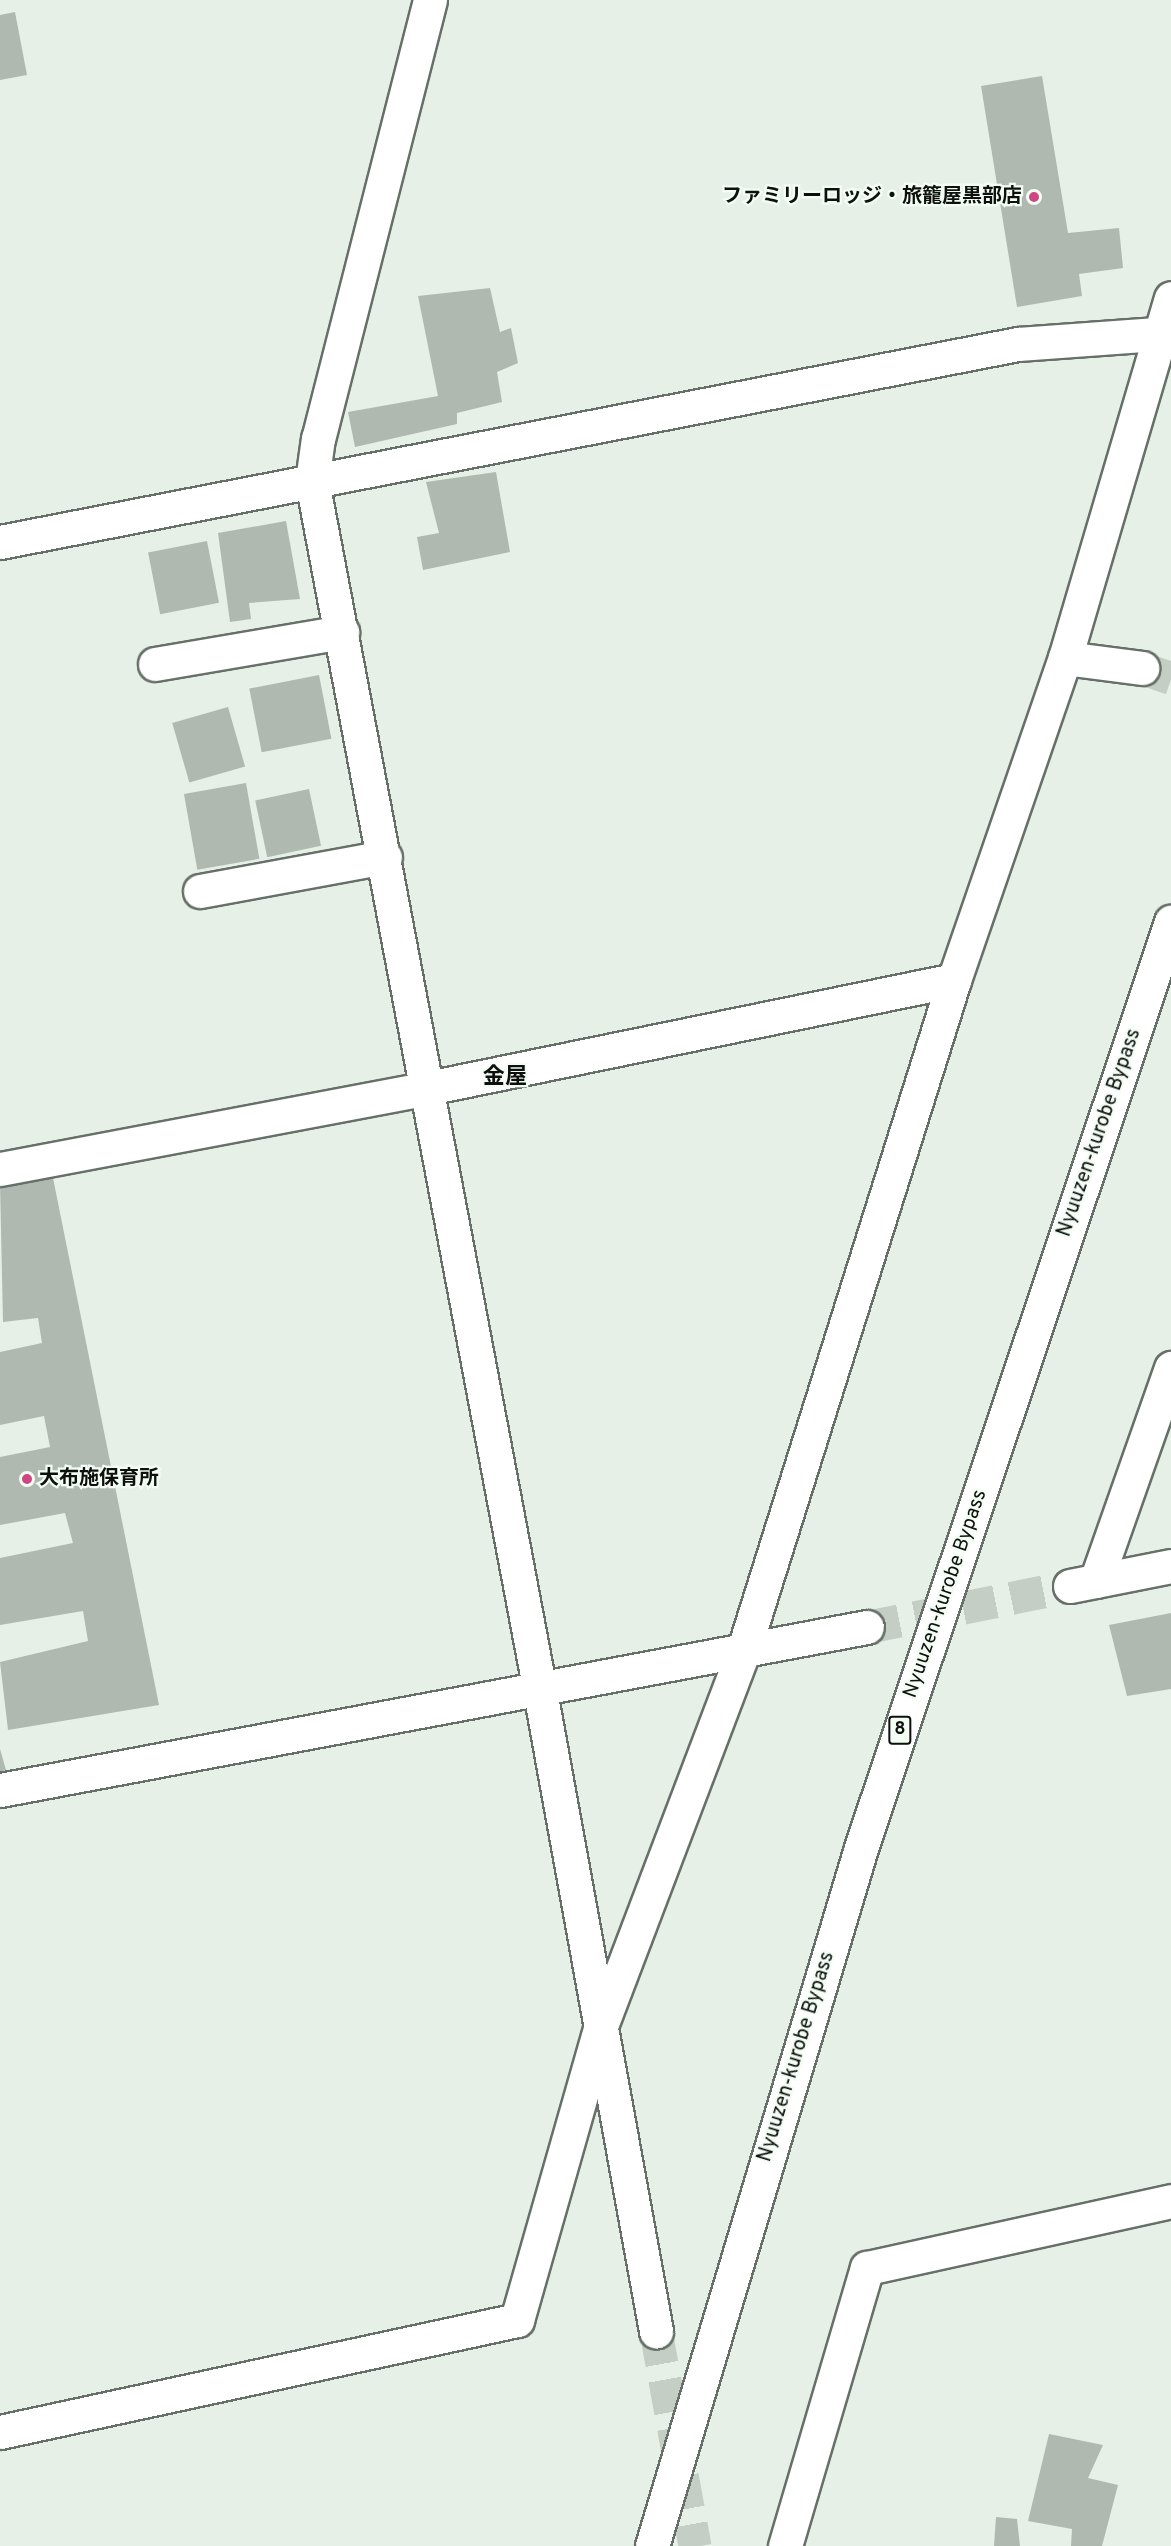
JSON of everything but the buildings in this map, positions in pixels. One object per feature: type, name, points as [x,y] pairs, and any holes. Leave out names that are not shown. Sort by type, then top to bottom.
[{"type":"main road","points":[[430,0],[318,438],[312,481],[385,857],[656,2331]]},
{"type":"main road","points":[[0,2432],[517,2320],[601,2026],[744,1649],[954,980],[1065,658],[1157,334],[1171,297]]},
{"type":"main road","points":[[0,542],[1018,344],[1157,334]]},
{"type":"main road","points":[[155,664],[342,632]]},
{"type":"main road","points":[[1065,658],[1142,668]]},
{"type":"main road","points":[[200,891],[385,857]]},
{"type":"main road","name":"Nyuuzen-kurobe Bypass","points":[[652,2546],[861,1848],[1171,922]]},
{"type":"main road","points":[[0,1169],[428,1089],[954,980]]},
{"type":"main road","points":[[1171,1368],[1083,1583],[1171,1566]]},
{"type":"main road","points":[[0,1790],[539,1686],[867,1627]]},
{"type":"main road","points":[[785,2546],[867,2268],[1171,2201]]},
{"type":"tunnel","points":[[1142,668],[1171,678]]},
{"type":"tunnel","points":[[867,1627],[1070,1586]]},
{"type":"tunnel","points":[[656,2331],[695,2546]]},
{"type":"place","name":"ファミリーロッジ・旅籠屋黒部店","points":[[1034,197]]},
{"type":"place","name":"大布施保育所","points":[[27,1479]]},
{"type":"district","name":"金屋","points":[[505,1078]]}]
